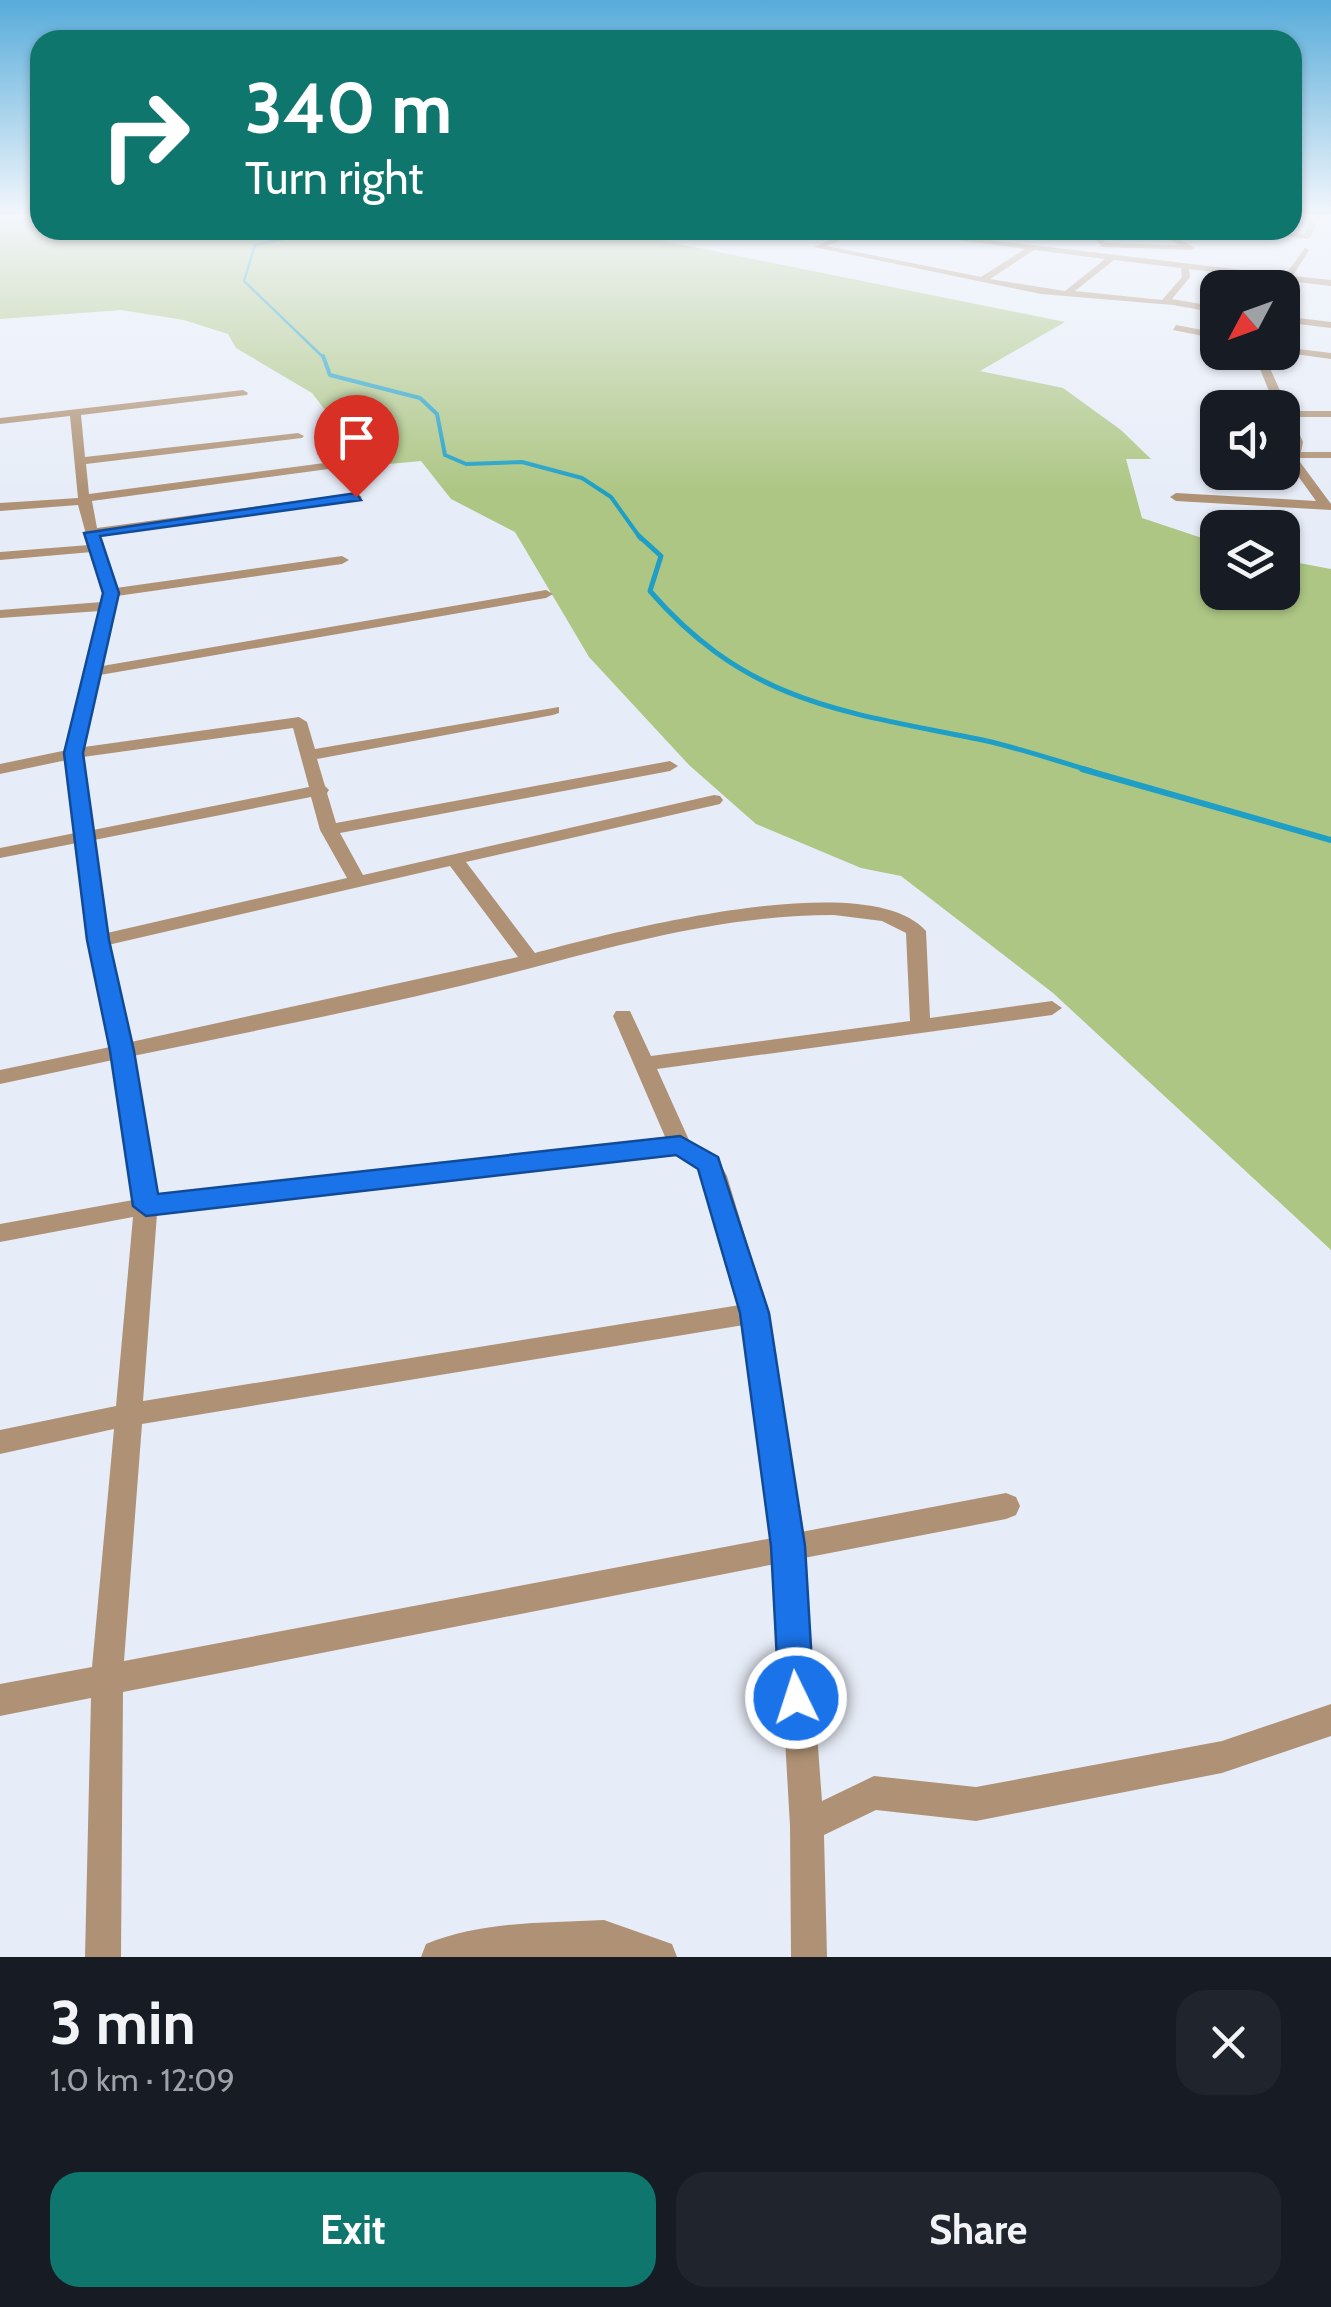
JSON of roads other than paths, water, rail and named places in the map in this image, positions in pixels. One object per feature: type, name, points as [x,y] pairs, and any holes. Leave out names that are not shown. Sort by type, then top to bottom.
[{"type":"street","points":[[1300,322],[1331,325]]},
{"type":"street","points":[[1176,328],[1200,333]]},
{"type":"street","points":[[1300,352],[1331,356]]},
{"type":"street","points":[[0,421],[242,393]]},
{"type":"street","points":[[1300,411],[1331,414]]},
{"type":"street","points":[[76,414],[86,500],[108,600],[74,753],[98,940],[122,1051],[146,1206],[107,1677],[103,1957]]},
{"type":"street","points":[[81,461],[298,436]]},
{"type":"street","points":[[1300,455],[1331,455]]},
{"type":"street","points":[[0,507],[86,500],[332,466]]},
{"type":"street","points":[[1300,469],[1304,480],[1328,507]]},
{"type":"street","points":[[1176,496],[1328,507]]},
{"type":"street","points":[[0,556],[356,497]]},
{"type":"street","points":[[0,614],[108,600],[342,560]]},
{"type":"street","points":[[93,672],[546,594]]},
{"type":"street","points":[[310,755],[553,710]]},
{"type":"street","points":[[0,769],[74,753],[299,722],[321,790],[328,830],[358,882]]},
{"type":"street","points":[[328,830],[670,766]]},
{"type":"street","points":[[0,853],[321,790]]},
{"type":"street","points":[[98,940],[714,800]]},
{"type":"street","points":[[455,860],[532,962]]},
{"type":"street","points":[[0,1077],[297,1016],[692,921],[744,913],[890,914],[910,922],[916,931],[920,1024]]},
{"type":"street","points":[[643,1064],[1052,1008]]},
{"type":"street","points":[[623,1016],[680,1145],[709,1164],[754,1313],[788,1546],[807,1826],[809,1957]]},
{"type":"street","points":[[0,1233],[146,1206],[680,1145]]},
{"type":"street","points":[[0,1442],[130,1414],[754,1313]]},
{"type":"street","points":[[0,1700],[1006,1506]]},
{"type":"street","points":[[807,1826],[874,1792],[976,1804],[1222,1756],[1331,1720]]},
{"type":"street","points":[[439,1957],[604,1938],[659,1957]]},
{"type":"waterway","points":[[272,308],[324,358]]},
{"type":"waterway","points":[[324,358],[330,375],[420,398],[437,414],[445,455],[466,464],[522,462],[582,478],[611,497],[641,539]]},
{"type":"waterway","points":[[639,536],[661,556],[650,591],[687,629],[725,659],[764,681],[846,711],[1000,744],[1091,771]]},
{"type":"waterway","points":[[1082,769],[1331,840]]}]
